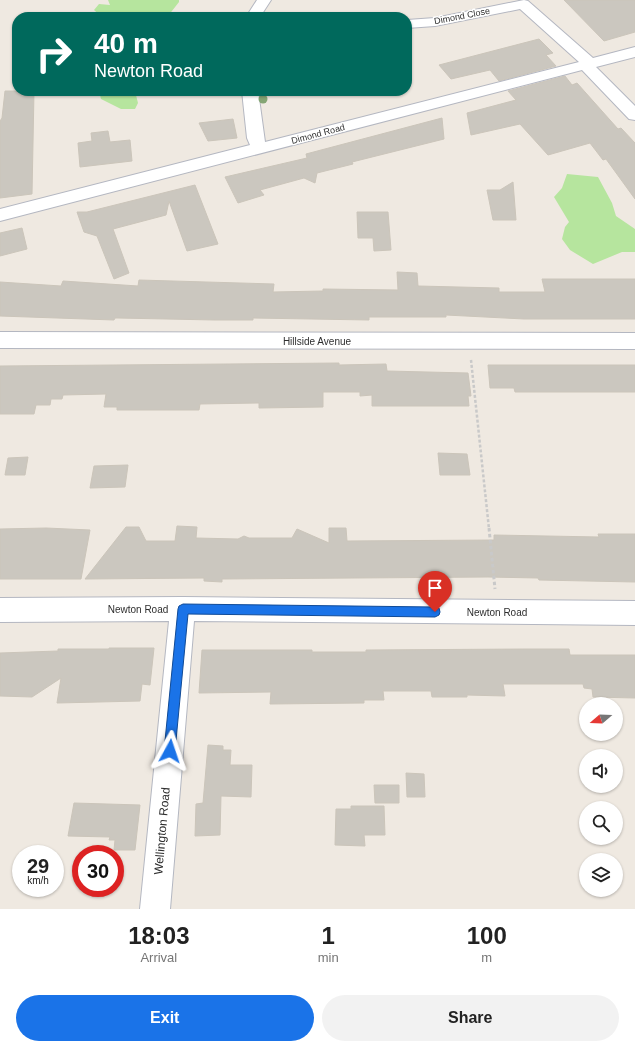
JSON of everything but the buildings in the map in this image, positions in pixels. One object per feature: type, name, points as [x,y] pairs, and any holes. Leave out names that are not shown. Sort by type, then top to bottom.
[{"type":"street","points":[[256,12],[264,0]]},
{"type":"street","name":"Dimond Close","points":[[412,24],[435,22],[524,4],[587,64]]},
{"type":"street","name":"Dimond Road","points":[[0,215],[635,52]]},
{"type":"street","points":[[587,64],[635,115]]},
{"type":"street","points":[[251,96],[255,138],[260,149]]},
{"type":"street","name":"Hillside Avenue","points":[[0,340],[635,340]]},
{"type":"street","name":"Newton Road","points":[[0,610],[183,609],[635,613]]},
{"type":"street","name":"Wellington Road","points":[[155,909],[183,609]]},
{"type":"path","points":[[469,341],[498,612]]},
{"type":"green space","points":[[108,0],[179,0],[171,12],[96,12],[94,10],[99,4],[110,5]]},
{"type":"green space","points":[[100,96],[136,96],[138,103],[135,109],[121,109],[101,99]]},
{"type":"green space","points":[[567,174],[598,177],[612,203],[616,216],[635,229],[635,252],[622,252],[593,264],[570,250],[562,239],[565,227],[569,222],[554,197],[562,188]]},
{"type":"route","points":[[170,751],[183,609],[435,612]]}]
